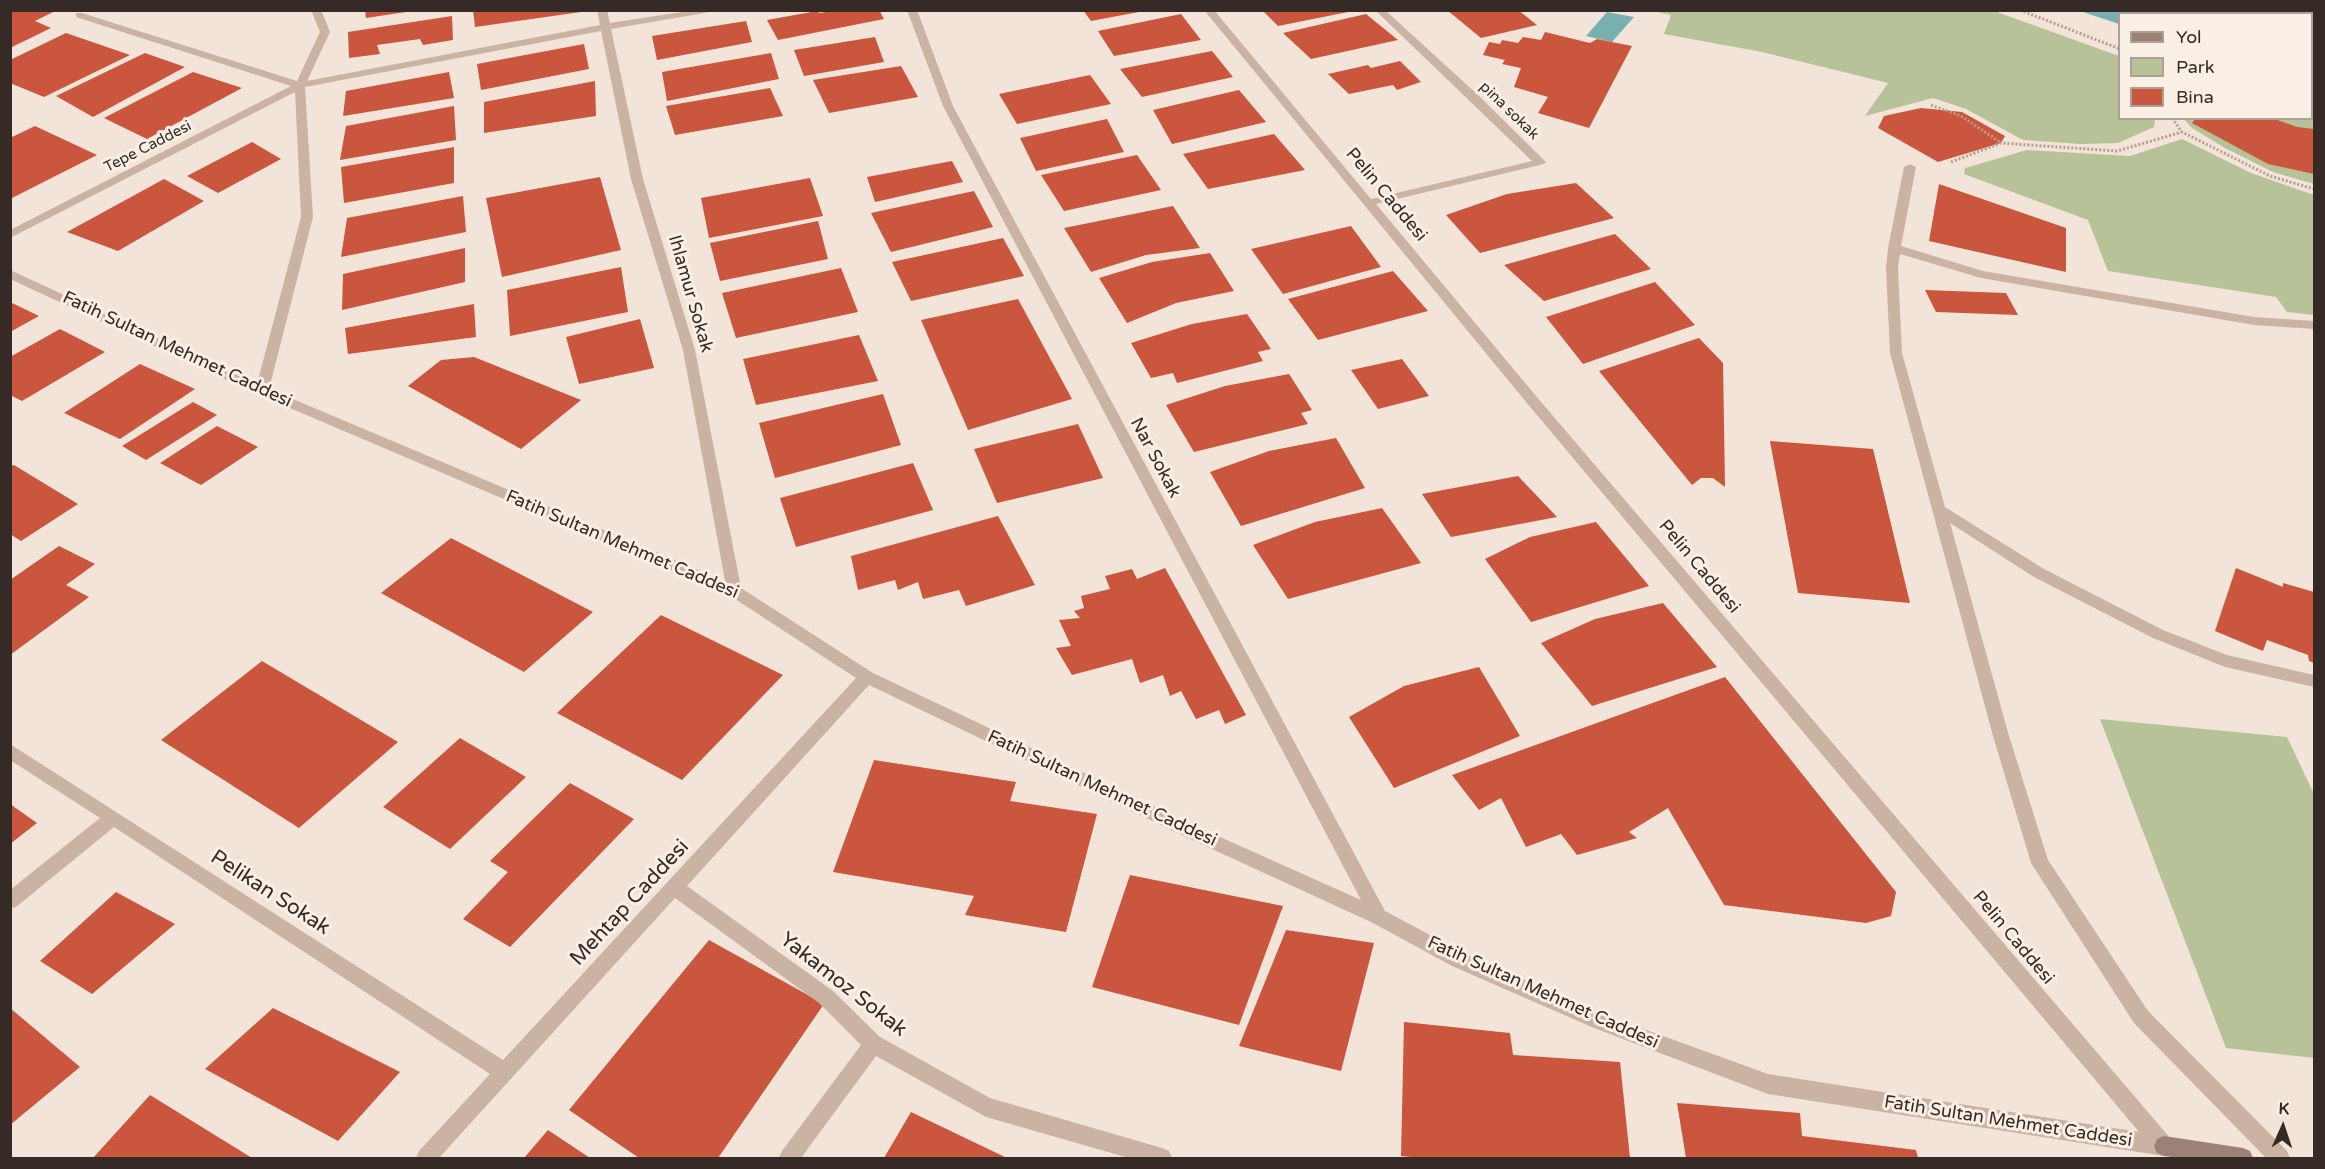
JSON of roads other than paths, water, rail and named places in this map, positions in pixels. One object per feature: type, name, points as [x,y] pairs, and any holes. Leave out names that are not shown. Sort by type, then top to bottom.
[{"type":"street","points":[[88,10],[80,15],[300,85],[605,27],[718,10]]},
{"type":"street","points":[[262,391],[307,217],[300,85],[325,32],[316,10]]},
{"type":"street","name":"Ihlamur Sokak","points":[[602,10],[637,179],[689,350],[734,591]]},
{"type":"street","name":"Nar Sokak","points":[[912,10],[948,106],[1378,917]]},
{"type":"street","name":"Pelin Caddesi","points":[[1208,10],[1367,203],[2164,1146]]},
{"type":"street","name":"pina sokak","points":[[1367,203],[1540,162],[1379,10]]},
{"type":"street","name":"Tepe Caddesi","points":[[10,235],[300,85]]},
{"type":"street","points":[[1911,167],[1892,268],[1896,353],[2001,736],[2040,863],[2140,1017],[2280,1158]]},
{"type":"street","points":[[1894,248],[1981,274],[2254,321],[2314,325]]},
{"type":"street","name":"Fatih Sultan Mehmet Caddesi","points":[[10,273],[262,391],[734,591],[867,677],[1194,833],[1378,917],[1459,960],[1590,1017],[1768,1084],[2243,1158]]},
{"type":"street","points":[[1938,509],[2039,573],[2158,634],[2225,661],[2314,681]]},
{"type":"street","name":"Mehtap Caddesi","points":[[426,1158],[867,677]]},
{"type":"street","name":"Pelikan Sokak","points":[[10,751],[505,1072]]},
{"type":"street","points":[[10,901],[113,818]]},
{"type":"street","name":"Yakamoz Sokak","points":[[675,888],[826,997],[873,1044],[986,1107],[1162,1158]]},
{"type":"street","points":[[789,1158],[873,1044]]},
{"type":"water","points":[[2080,11],[2314,11],[2314,90],[2313,12],[2118,12],[2118,24]]},
{"type":"water","points":[[1607,12],[1634,17],[1612,42],[1586,36]]}]
